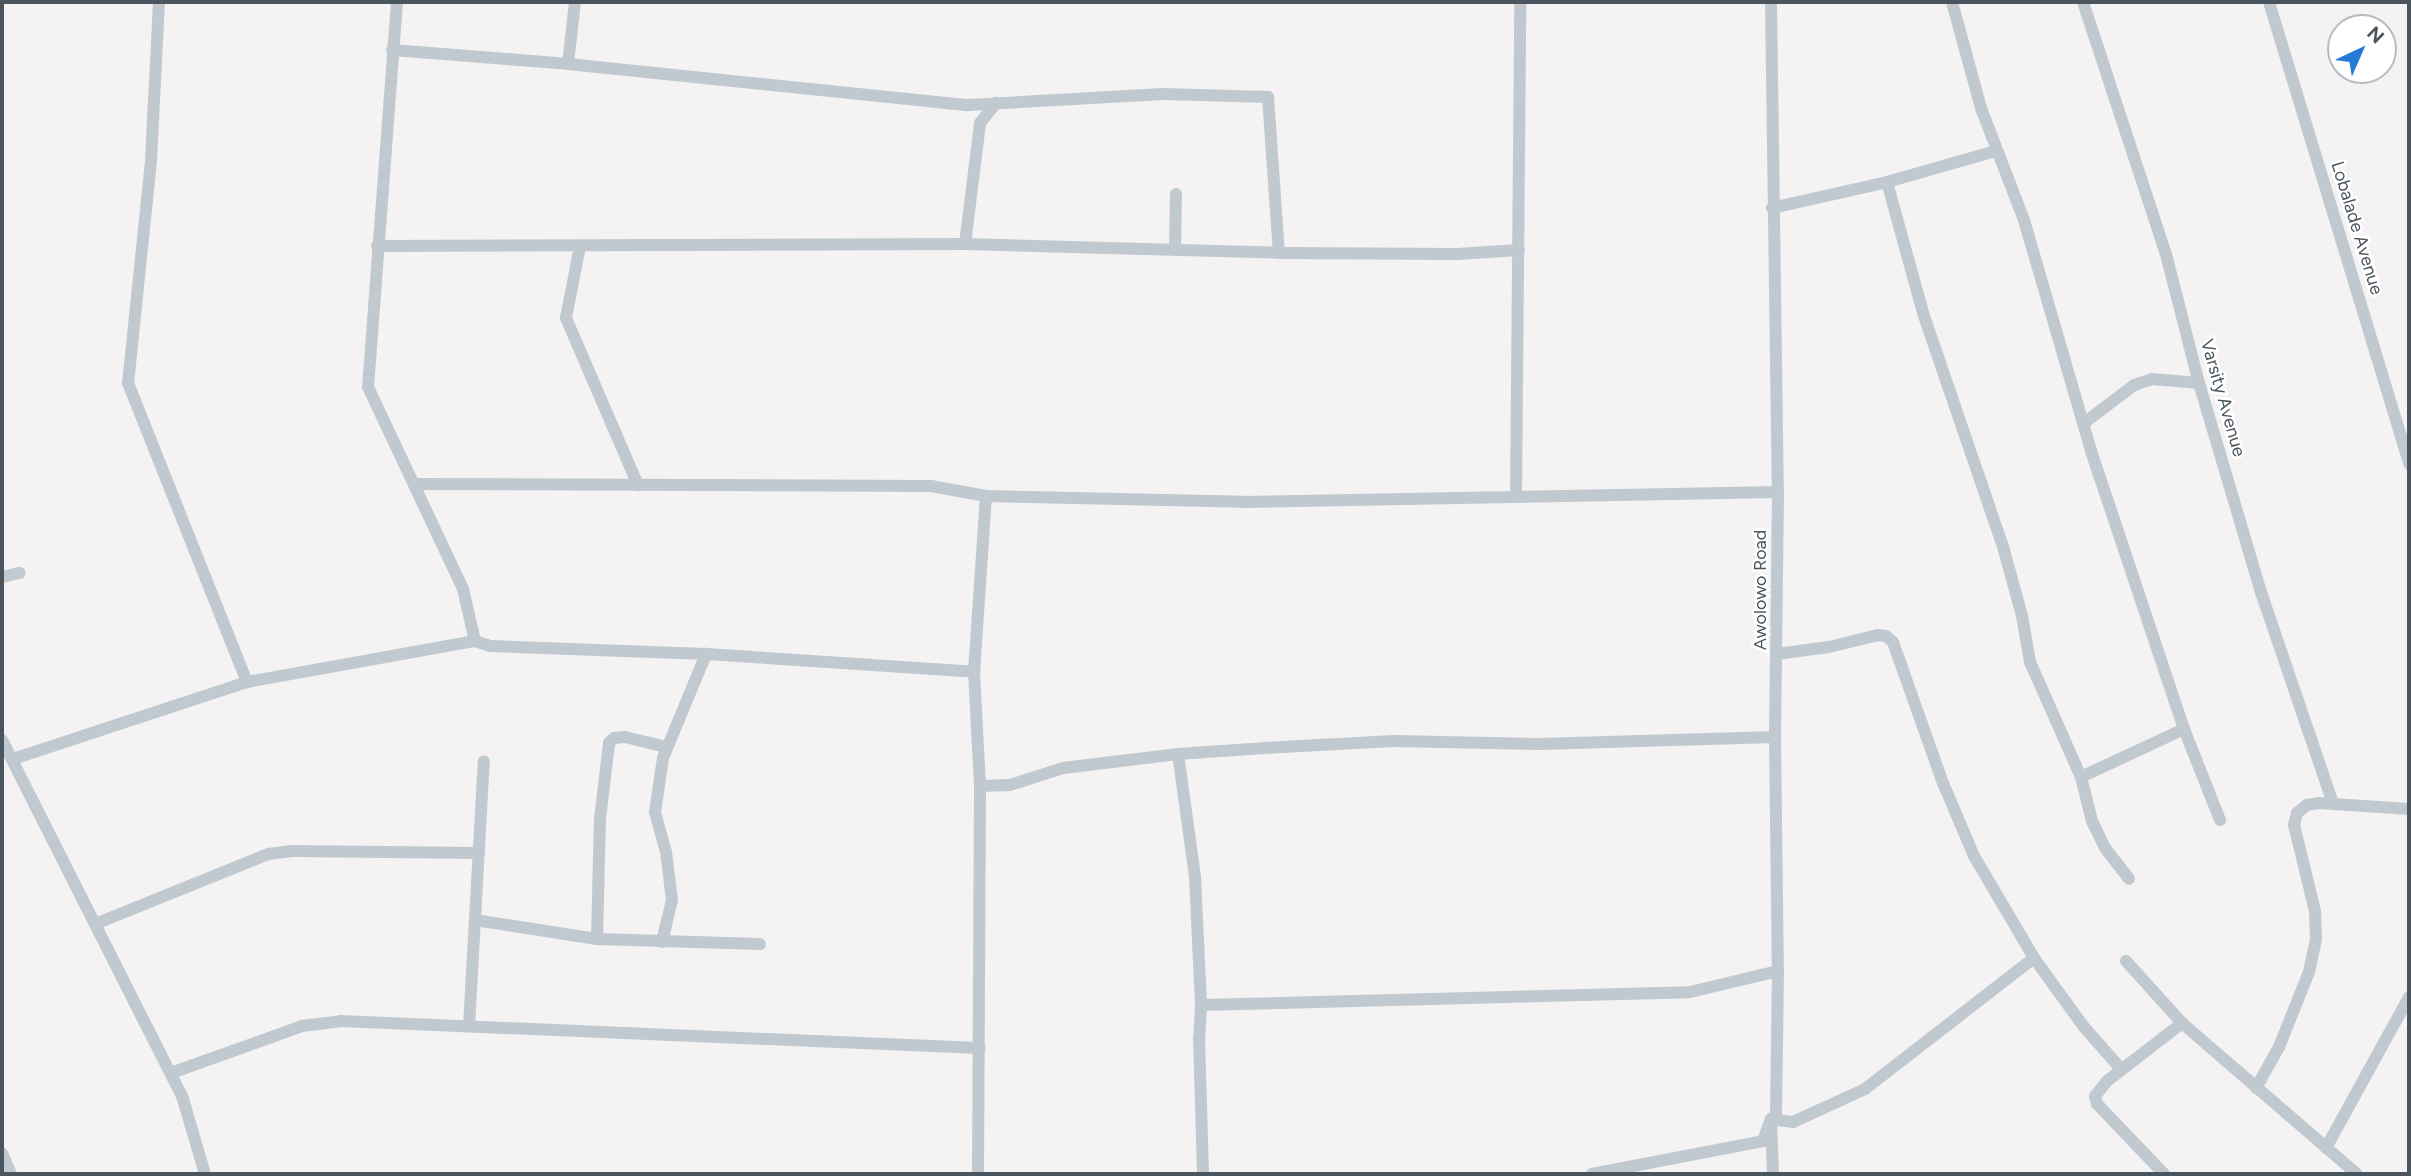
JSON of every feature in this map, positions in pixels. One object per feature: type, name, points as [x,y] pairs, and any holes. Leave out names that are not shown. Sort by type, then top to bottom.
[{"type":"street","points":[[159,2],[150,161],[128,383],[247,681]]},
{"type":"street","points":[[397,2],[368,387],[414,484],[422,508],[463,589],[475,641]]},
{"type":"street","points":[[568,64],[575,2]]},
{"type":"street","points":[[1516,497],[1520,2]]},
{"type":"street","name":"Awolowo Road","points":[[1771,2],[1778,492],[1775,737],[1778,971],[1776,1118],[1771,1119],[1773,1174]]},
{"type":"street","points":[[1952,2],[1996,151],[2024,220],[2084,423],[2184,729],[2220,820]]},
{"type":"street","name":"Varsity Avenue","points":[[2083,2],[2166,254],[2199,383],[2261,592],[2333,803]]},
{"type":"street","name":"Lobalade Avenue","points":[[2269,2],[2409,464]]},
{"type":"street","points":[[392,50],[568,64],[968,105],[1163,94],[1268,97],[1279,253]]},
{"type":"street","points":[[965,244],[980,123],[996,103]]},
{"type":"street","points":[[968,105],[980,123]]},
{"type":"street","points":[[1772,208],[1887,182],[1996,151]]},
{"type":"street","points":[[1887,182],[1923,313],[2004,550],[2022,616],[2030,662],[2081,776],[2092,821],[2105,848],[2129,879]]},
{"type":"street","points":[[1175,250],[1176,194]]},
{"type":"street","points":[[377,246],[965,244],[1279,253],[1457,254],[1519,250]]},
{"type":"street","points":[[580,246],[566,318],[638,485]]},
{"type":"street","points":[[2084,423],[2134,385],[2152,379],[2199,383]]},
{"type":"street","points":[[414,484],[931,486],[986,496],[1244,502],[1778,492]]},
{"type":"street","points":[[978,1174],[980,786],[974,672],[986,496]]},
{"type":"street","points":[[2,577],[20,573]]},
{"type":"street","points":[[1777,654],[1829,647],[1878,635],[1886,636],[1893,642],[1943,783],[1975,856],[2035,958],[2084,1027],[2121,1069]]},
{"type":"street","points":[[13,759],[247,681],[475,641],[490,646],[706,654],[974,672]]},
{"type":"street","points":[[662,942],[672,900],[666,852],[655,812],[666,747],[706,654]]},
{"type":"street","points":[[2081,776],[2184,729]]},
{"type":"street","points":[[597,939],[600,819],[609,743],[614,738],[625,737],[666,747]]},
{"type":"street","points":[[980,786],[1010,785],[1063,768],[1178,754],[1394,741],[1539,744],[1775,737]]},
{"type":"street","points":[[2,740],[171,1073],[183,1099],[205,1174]]},
{"type":"street","points":[[1178,754],[1195,877],[1201,1005],[1199,1038],[1203,1174]]},
{"type":"street","points":[[470,1026],[484,761]]},
{"type":"street","points":[[2256,1088],[2279,1047],[2309,972],[2316,939],[2315,911],[2305,879],[2295,818],[2307,805],[2333,803],[2409,808]]},
{"type":"street","points":[[95,924],[268,854],[292,850],[479,853]]},
{"type":"street","points":[[475,920],[597,939],[760,944]]},
{"type":"street","points":[[1591,1174],[1763,1141],[1771,1119],[1793,1122],[1865,1089],[2035,958]]},
{"type":"street","points":[[2126,961],[2182,1023],[2357,1174]]},
{"type":"street","points":[[1201,1005],[1690,992],[1778,971]]},
{"type":"street","points":[[2326,1148],[2409,997]]},
{"type":"street","points":[[171,1073],[302,1026],[340,1021],[979,1048]]},
{"type":"street","points":[[2164,1174],[2097,1104],[2095,1096],[2121,1069],[2182,1023]]},
{"type":"street","points":[[2,1153],[11,1174]]},
{"type":"street","points":[[1669,1160],[1669,1174]]}]
